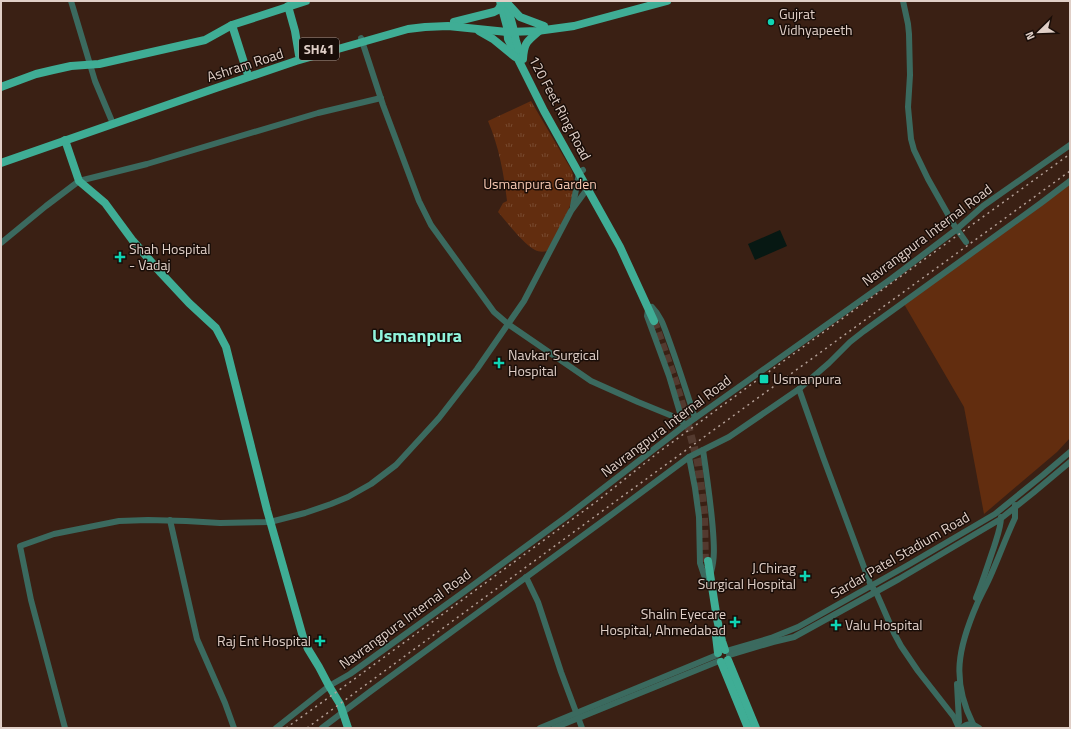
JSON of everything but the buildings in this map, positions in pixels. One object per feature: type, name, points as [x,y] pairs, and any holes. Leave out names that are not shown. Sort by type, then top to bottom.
[{"type":"main road","points":[[1,87],[48,71],[71,66],[99,64],[205,40],[232,25],[306,1]]},
{"type":"main road","name":"Ashram Road","points":[[542,28],[573,22],[648,1]]},
{"type":"main road","name":"Ashram Road","points":[[1,157],[299,55],[408,29],[425,26],[448,26],[510,30],[574,26],[667,1]]},
{"type":"main road","points":[[454,22],[494,12],[498,10],[503,2],[520,17],[542,28],[529,39],[524,47],[521,60],[493,38],[476,29]]},
{"type":"main road","name":"120 Feet Ring Road","points":[[503,2],[510,30],[508,39],[521,60],[544,111],[624,244],[655,320]]},
{"type":"main road","points":[[288,6],[295,31],[299,55]]},
{"type":"main road","name":"Ashram Road","points":[[1,163],[407,24],[448,21],[510,30]]},
{"type":"main road","points":[[232,25],[247,72]]},
{"type":"main road","points":[[65,140],[79,181],[105,203],[133,241],[161,274],[216,328],[226,347],[270,522],[303,637],[340,704],[343,728]]},
{"type":"main road","points":[[706,564],[717,642],[756,728]]},
{"type":"main road","points":[[723,656],[748,728]]},
{"type":"main road","points":[[341,711],[348,728]]},
{"type":"street","points":[[71,1],[95,81],[112,119]]},
{"type":"street","points":[[903,1],[909,34],[910,75],[908,107],[911,139],[914,150],[928,179],[969,247]]},
{"type":"street","points":[[362,40],[381,98],[419,201],[431,225],[494,312],[508,324],[591,382],[683,423]]},
{"type":"street","points":[[1,243],[79,181],[146,164],[318,113],[381,98]]},
{"type":"street","name":"Navrangpura Internal Road","points":[[276,728],[329,686],[350,674],[566,517],[683,423],[695,418],[891,279],[957,229],[983,206],[1070,145]]},
{"type":"street","points":[[572,211],[581,171]]},
{"type":"street","points":[[322,728],[341,711],[689,457],[729,437],[799,389],[864,330],[969,247],[1041,203],[1070,181]]},
{"type":"street","points":[[65,728],[31,600],[20,546],[54,534],[119,521],[170,520],[220,523],[270,522],[305,513],[331,504],[348,497],[371,484],[396,465],[439,418],[476,369],[524,301],[572,211],[590,187]]},
{"type":"street","points":[[683,423],[669,376],[647,316],[650,307],[657,312],[662,320],[695,418]]},
{"type":"street","points":[[799,389],[871,586],[876,592],[901,646],[948,707],[959,728]]},
{"type":"street","points":[[703,450],[712,511],[713,564],[708,578]]},
{"type":"street","name":"Sardar Patel Stadium Road","points":[[723,656],[798,627],[956,538],[1000,510],[1070,452]]},
{"type":"street","points":[[689,457],[699,517],[700,563],[708,578]]},
{"type":"street","name":"Sardar Patel Stadium Road","points":[[723,656],[794,637],[876,592],[992,524],[1016,508],[1070,462]]},
{"type":"street","points":[[979,728],[973,724],[962,696],[959,679],[960,659],[967,631],[1015,518],[1016,508],[1013,499]]},
{"type":"street","points":[[959,728],[956,672],[958,649],[998,534],[1001,518],[1000,510]]},
{"type":"street","points":[[170,520],[197,639],[225,703],[234,728]]},
{"type":"street","points":[[992,524],[998,534]]},
{"type":"street","points":[[526,577],[538,602],[582,728]]},
{"type":"street","points":[[540,728],[578,715],[723,656]]},
{"type":"street","points":[[554,728],[578,715]]},
{"type":"street","points":[[959,728],[967,724],[973,724]]},
{"type":"green space","name":"Usmanpura Garden","points":[[531,101],[572,171],[574,181],[571,202],[563,223],[547,251],[544,252],[535,250],[525,243],[498,212],[503,203],[507,201],[500,161],[488,121]]},
{"type":"green space","points":[[1070,183],[1070,438],[1057,452],[984,514],[964,407],[904,304]]},
{"type":"shaded area","points":[[780,230],[787,246],[755,260],[748,244]]},
{"type":"tunnel","points":[[654,321],[675,381],[698,462],[704,514],[705,567]]},
{"type":"railway","points":[[286,728],[596,502],[659,452],[1070,154]]},
{"type":"railway","points":[[307,728],[1070,171]]},
{"type":"place","name":"Gujrat Vidhyapeeth","points":[[771,22]]},
{"type":"place","name":"Shah Hospital - Vadaj","points":[[120,257]]},
{"type":"place","name":"Navkar Surgical Hospital","points":[[499,363]]},
{"type":"place","name":"Usmanpura","points":[[764,379]]},
{"type":"place","name":"J.Chirag Surgical Hospital","points":[[805,576]]},
{"type":"place","name":"Shalin Eyecare Hospital, Ahmedabad","points":[[735,622]]},
{"type":"place","name":"Valu Hospital","points":[[836,625]]},
{"type":"place","name":"Raj Ent Hospital","points":[[320,641]]},
{"type":"district","name":"Usmanpura","points":[[417,336]]}]
